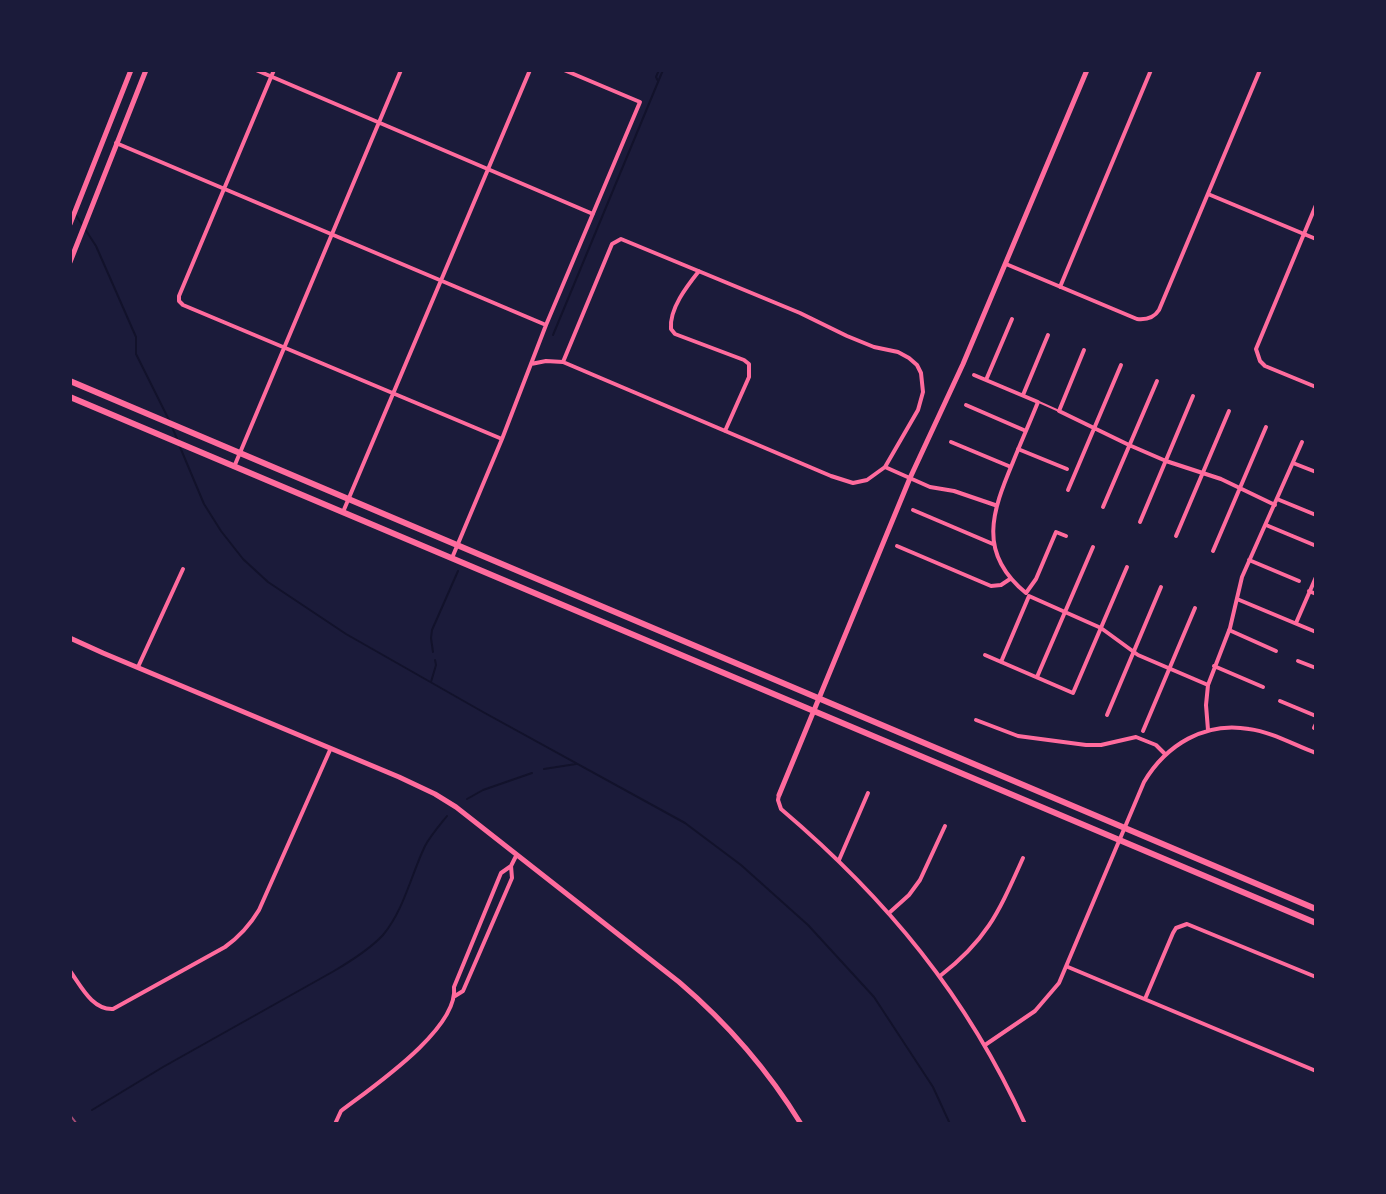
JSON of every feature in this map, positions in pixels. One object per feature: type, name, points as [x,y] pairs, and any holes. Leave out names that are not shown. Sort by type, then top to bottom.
[{"type":"main road","points":[[70,381],[1316,909]]},
{"type":"main road","points":[[70,397],[1316,923]]},
{"type":"street","points":[[70,224],[131,70]]},
{"type":"street","points":[[70,262],[146,70]]},
{"type":"street","points":[[256,70],[593,214]]},
{"type":"street","points":[[274,70],[179,296],[179,301],[183,305],[502,439]]},
{"type":"street","points":[[234,467],[401,70]]},
{"type":"street","points":[[343,513],[530,70]]},
{"type":"street","points":[[452,558],[502,439],[546,325],[640,102],[564,70]]},
{"type":"street","points":[[1025,1124],[985,1045],[940,976],[890,912],[839,860],[781,809],[778,800],[908,477],[960,371],[1087,70]]},
{"type":"street","points":[[1060,287],[1151,70]]},
{"type":"street","points":[[1006,264],[1137,319],[1149,319],[1159,310],[1260,70]]},
{"type":"street","points":[[116,143],[546,325]]},
{"type":"street","points":[[1208,194],[1316,239]]},
{"type":"street","points":[[1316,205],[1257,342],[1256,355],[1265,366],[1316,387]]},
{"type":"street","points":[[531,364],[546,361],[562,362],[831,476],[853,483],[867,480],[885,467],[918,410],[923,392],[921,373],[917,365],[898,352],[874,347],[800,313],[627,241],[617,240],[612,244],[562,362]]},
{"type":"street","points":[[699,271],[691,280],[672,314],[670,329],[675,334],[744,360],[749,364],[749,377],[725,430]]},
{"type":"street","points":[[986,380],[1012,319]]},
{"type":"street","points":[[1023,395],[1048,335]]},
{"type":"street","points":[[1084,350],[1059,411],[1129,445],[1166,461],[1240,487],[1275,505]]},
{"type":"street","points":[[1068,490],[1121,365]]},
{"type":"street","points":[[974,375],[1038,402],[995,505],[994,544],[998,558],[1010,579],[1027,595],[1101,628],[1133,653],[1208,685]]},
{"type":"street","points":[[1103,507],[1157,381]]},
{"type":"street","points":[[1140,522],[1193,396]]},
{"type":"street","points":[[966,405],[1026,431]]},
{"type":"street","points":[[1176,536],[1229,411]]},
{"type":"street","points":[[1213,552],[1266,426]]},
{"type":"street","points":[[951,442],[1011,467]]},
{"type":"street","points":[[1208,730],[1206,705],[1208,685],[1214,666],[1229,630],[1249,560],[1302,442]]},
{"type":"street","points":[[1018,449],[1066,470]]},
{"type":"street","points":[[1293,463],[1316,472]]},
{"type":"street","points":[[885,467],[935,488],[954,490],[995,505]]},
{"type":"street","points":[[1278,499],[1316,515]]},
{"type":"street","points":[[913,510],[994,544]]},
{"type":"street","points":[[1266,525],[1314,545]]},
{"type":"street","points":[[1001,662],[1027,595],[1056,532],[1066,536]]},
{"type":"street","points":[[897,546],[992,586],[1001,585],[1010,579]]},
{"type":"street","points":[[1037,678],[1093,547]]},
{"type":"street","points":[[1249,560],[1299,581]]},
{"type":"street","points":[[985,655],[1073,693],[1126,567]]},
{"type":"street","points":[[138,667],[183,569]]},
{"type":"street","points":[[1296,623],[1316,577]]},
{"type":"street","points":[[1107,715],[1161,587]]},
{"type":"street","points":[[1309,591],[1316,594]]},
{"type":"street","points":[[1237,598],[1316,632]]},
{"type":"street","points":[[1143,731],[1195,608]]},
{"type":"street","points":[[1229,630],[1276,651]]},
{"type":"street","points":[[70,638],[330,750],[399,777],[456,807],[679,982],[708,1008],[762,1068],[801,1124]]},
{"type":"street","points":[[1298,661],[1316,668]]},
{"type":"street","points":[[1214,666],[1263,687]]},
{"type":"street","points":[[1281,701],[1316,716]]},
{"type":"street","points":[[976,720],[1018,736],[1086,744],[1101,745],[1136,737],[1156,746],[1165,754]]},
{"type":"street","points":[[985,1045],[1023,1021],[1043,1004],[1059,983],[1068,967],[1144,782],[1165,754],[1180,742],[1208,730],[1229,727],[1266,733],[1316,753]]},
{"type":"street","points":[[70,971],[93,1002],[100,1007],[113,1009],[236,939],[259,910],[330,750]]},
{"type":"street","points":[[839,860],[868,793]]},
{"type":"street","points":[[890,912],[909,895],[920,880],[945,826]]},
{"type":"street","points":[[455,996],[454,987],[501,873],[511,866],[516,856]]},
{"type":"street","points":[[940,976],[974,947],[986,932],[998,914],[1023,858]]},
{"type":"street","points":[[335,1124],[341,1111],[400,1066],[425,1043],[438,1026],[455,996],[463,991],[512,878],[511,866]]},
{"type":"street","points":[[1145,999],[1173,933],[1176,928],[1187,924],[1316,977]]},
{"type":"street","points":[[471,944],[482,948]]},
{"type":"street","points":[[1068,967],[1316,1071]]},
{"type":"lane","points":[[1038,402],[1059,411]]},
{"type":"waterway","points":[[658,81],[656,77],[659,70]]},
{"type":"waterway","points":[[553,335],[663,70]]},
{"type":"waterway","points":[[70,206],[96,246],[136,337],[136,354],[170,422]]},
{"type":"waterway","points":[[172,427],[178,441]]},
{"type":"waterway","points":[[180,447],[204,504],[221,531],[243,559],[268,582],[346,634],[685,823],[741,865],[808,925],[874,997],[933,1087],[950,1124]]},
{"type":"waterway","points":[[433,652],[432,630],[458,571]]},
{"type":"waterway","points":[[431,682],[436,665],[435,660]]},
{"type":"waterway","points":[[544,769],[576,764]]},
{"type":"waterway","points":[[467,799],[483,790],[532,773]]},
{"type":"waterway","points":[[92,1110],[163,1067],[334,971],[372,946],[383,935],[396,915],[425,846],[447,816]]},
{"type":"railway","points":[[70,1115],[77,1124]]}]
